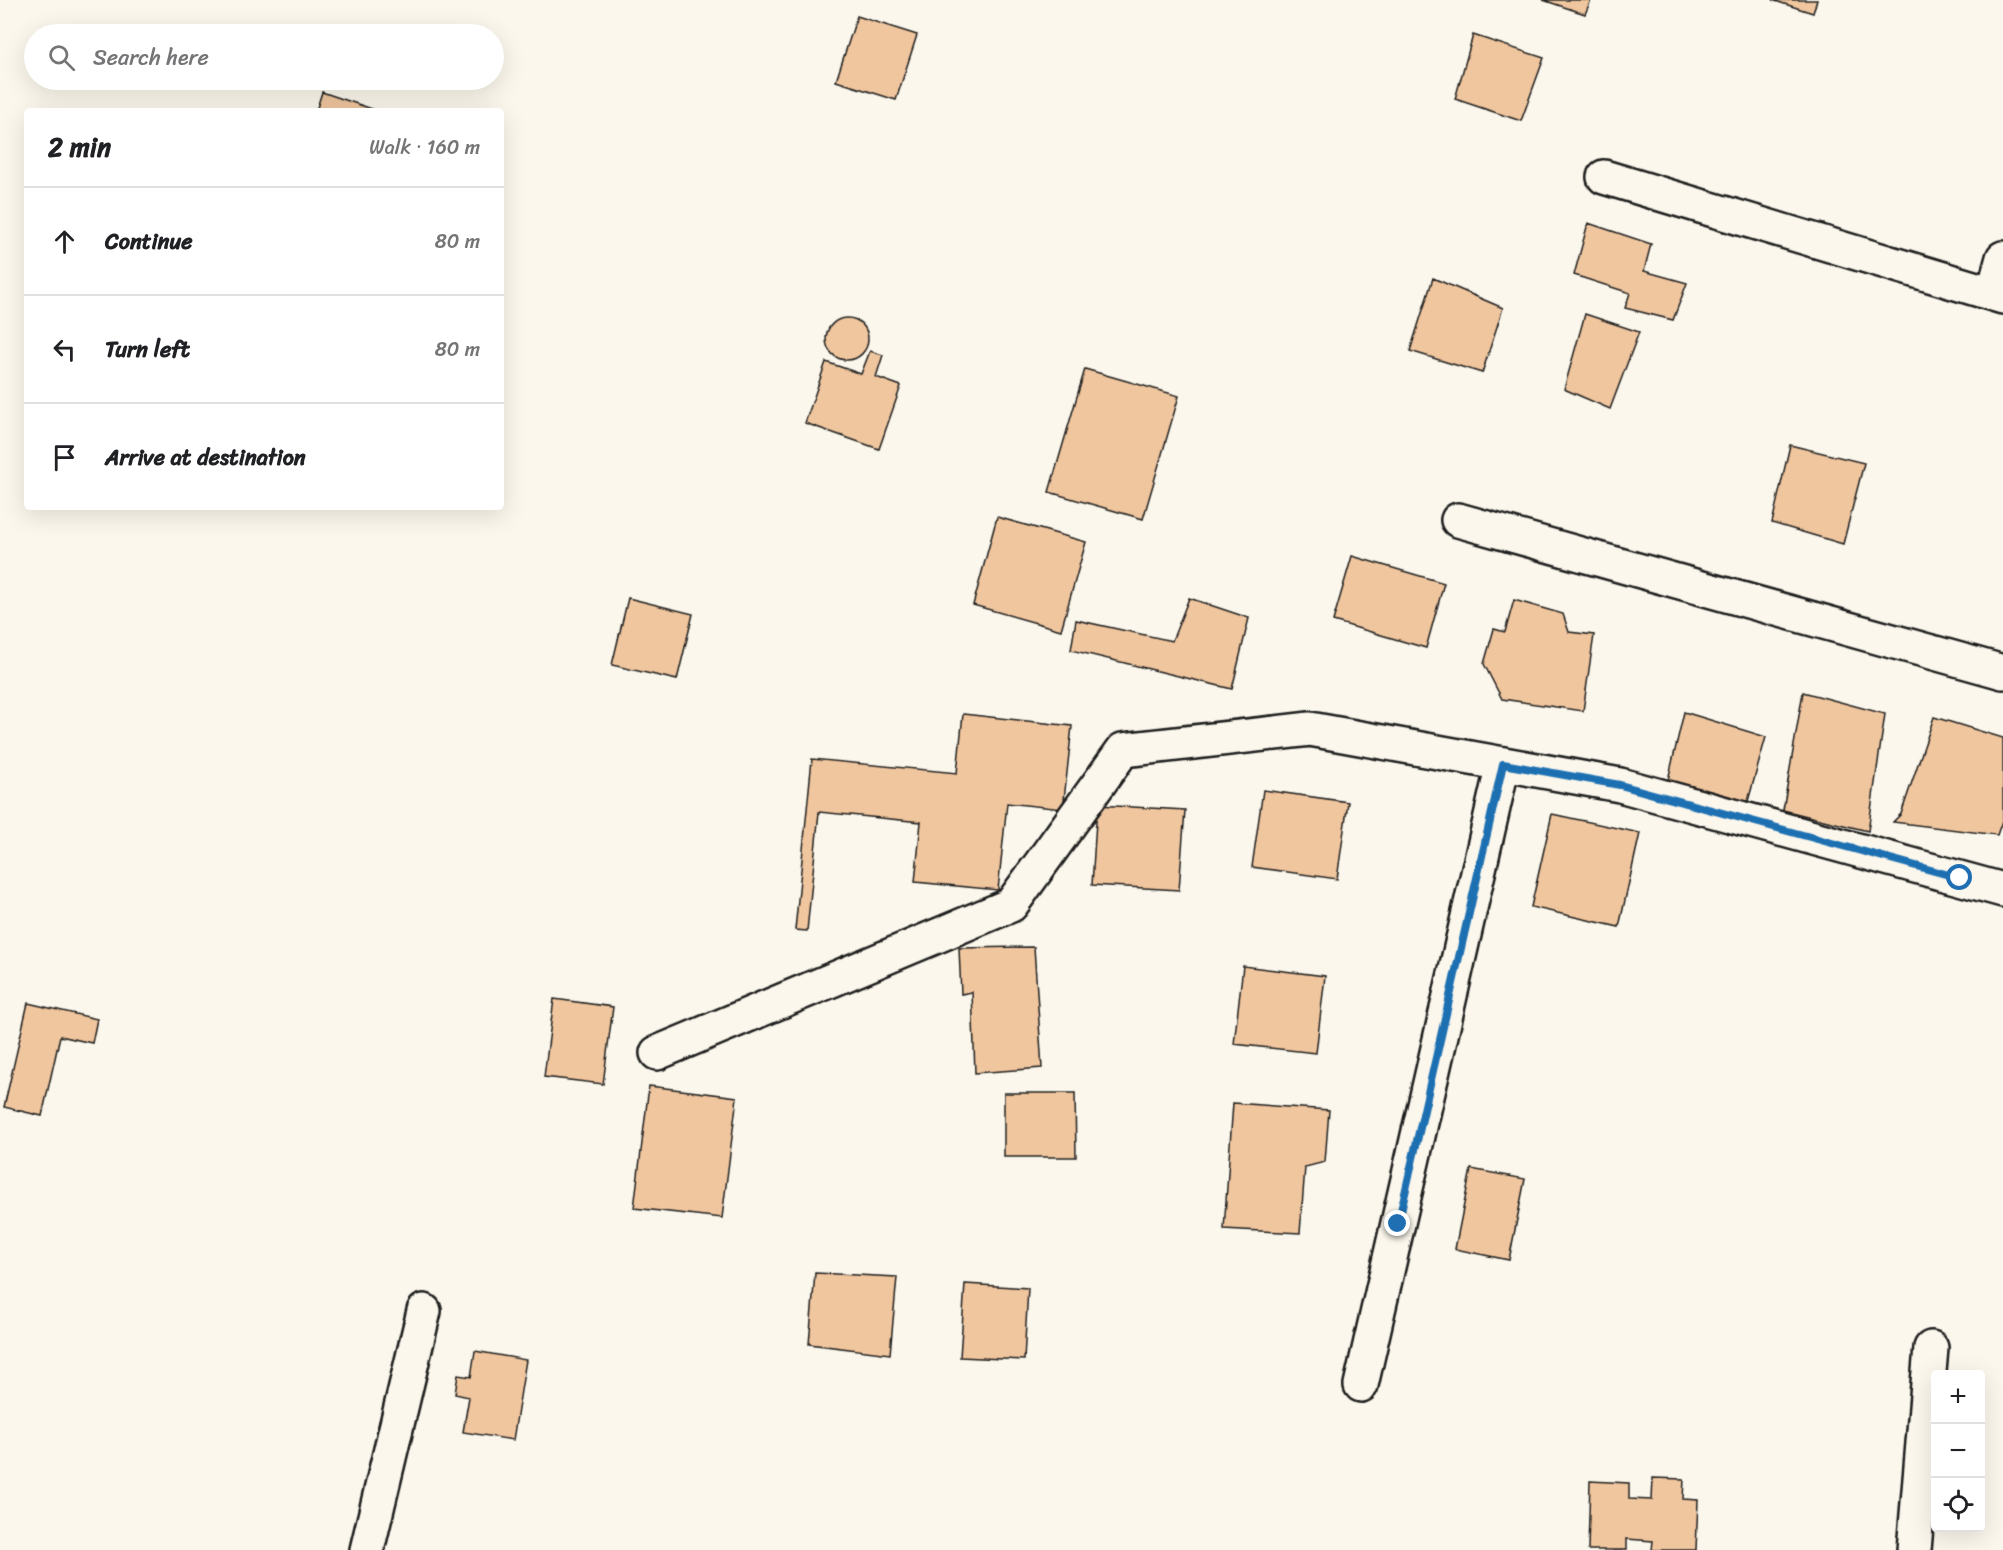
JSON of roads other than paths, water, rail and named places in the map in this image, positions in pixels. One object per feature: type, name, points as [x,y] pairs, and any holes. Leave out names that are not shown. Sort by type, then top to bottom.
[{"type":"street","points":[[1604,177],[1998,295],[2003,258]]},
{"type":"street","points":[[1458,520],[2003,672]]},
{"type":"street","points":[[657,1053],[1011,905],[1123,750],[1310,729],[1620,785],[2003,890]]},
{"type":"street","points":[[1361,1385],[1503,764]]},
{"type":"street","points":[[367,1550],[424,1311]]},
{"type":"street","points":[[1914,1550],[1931,1348]]}]
